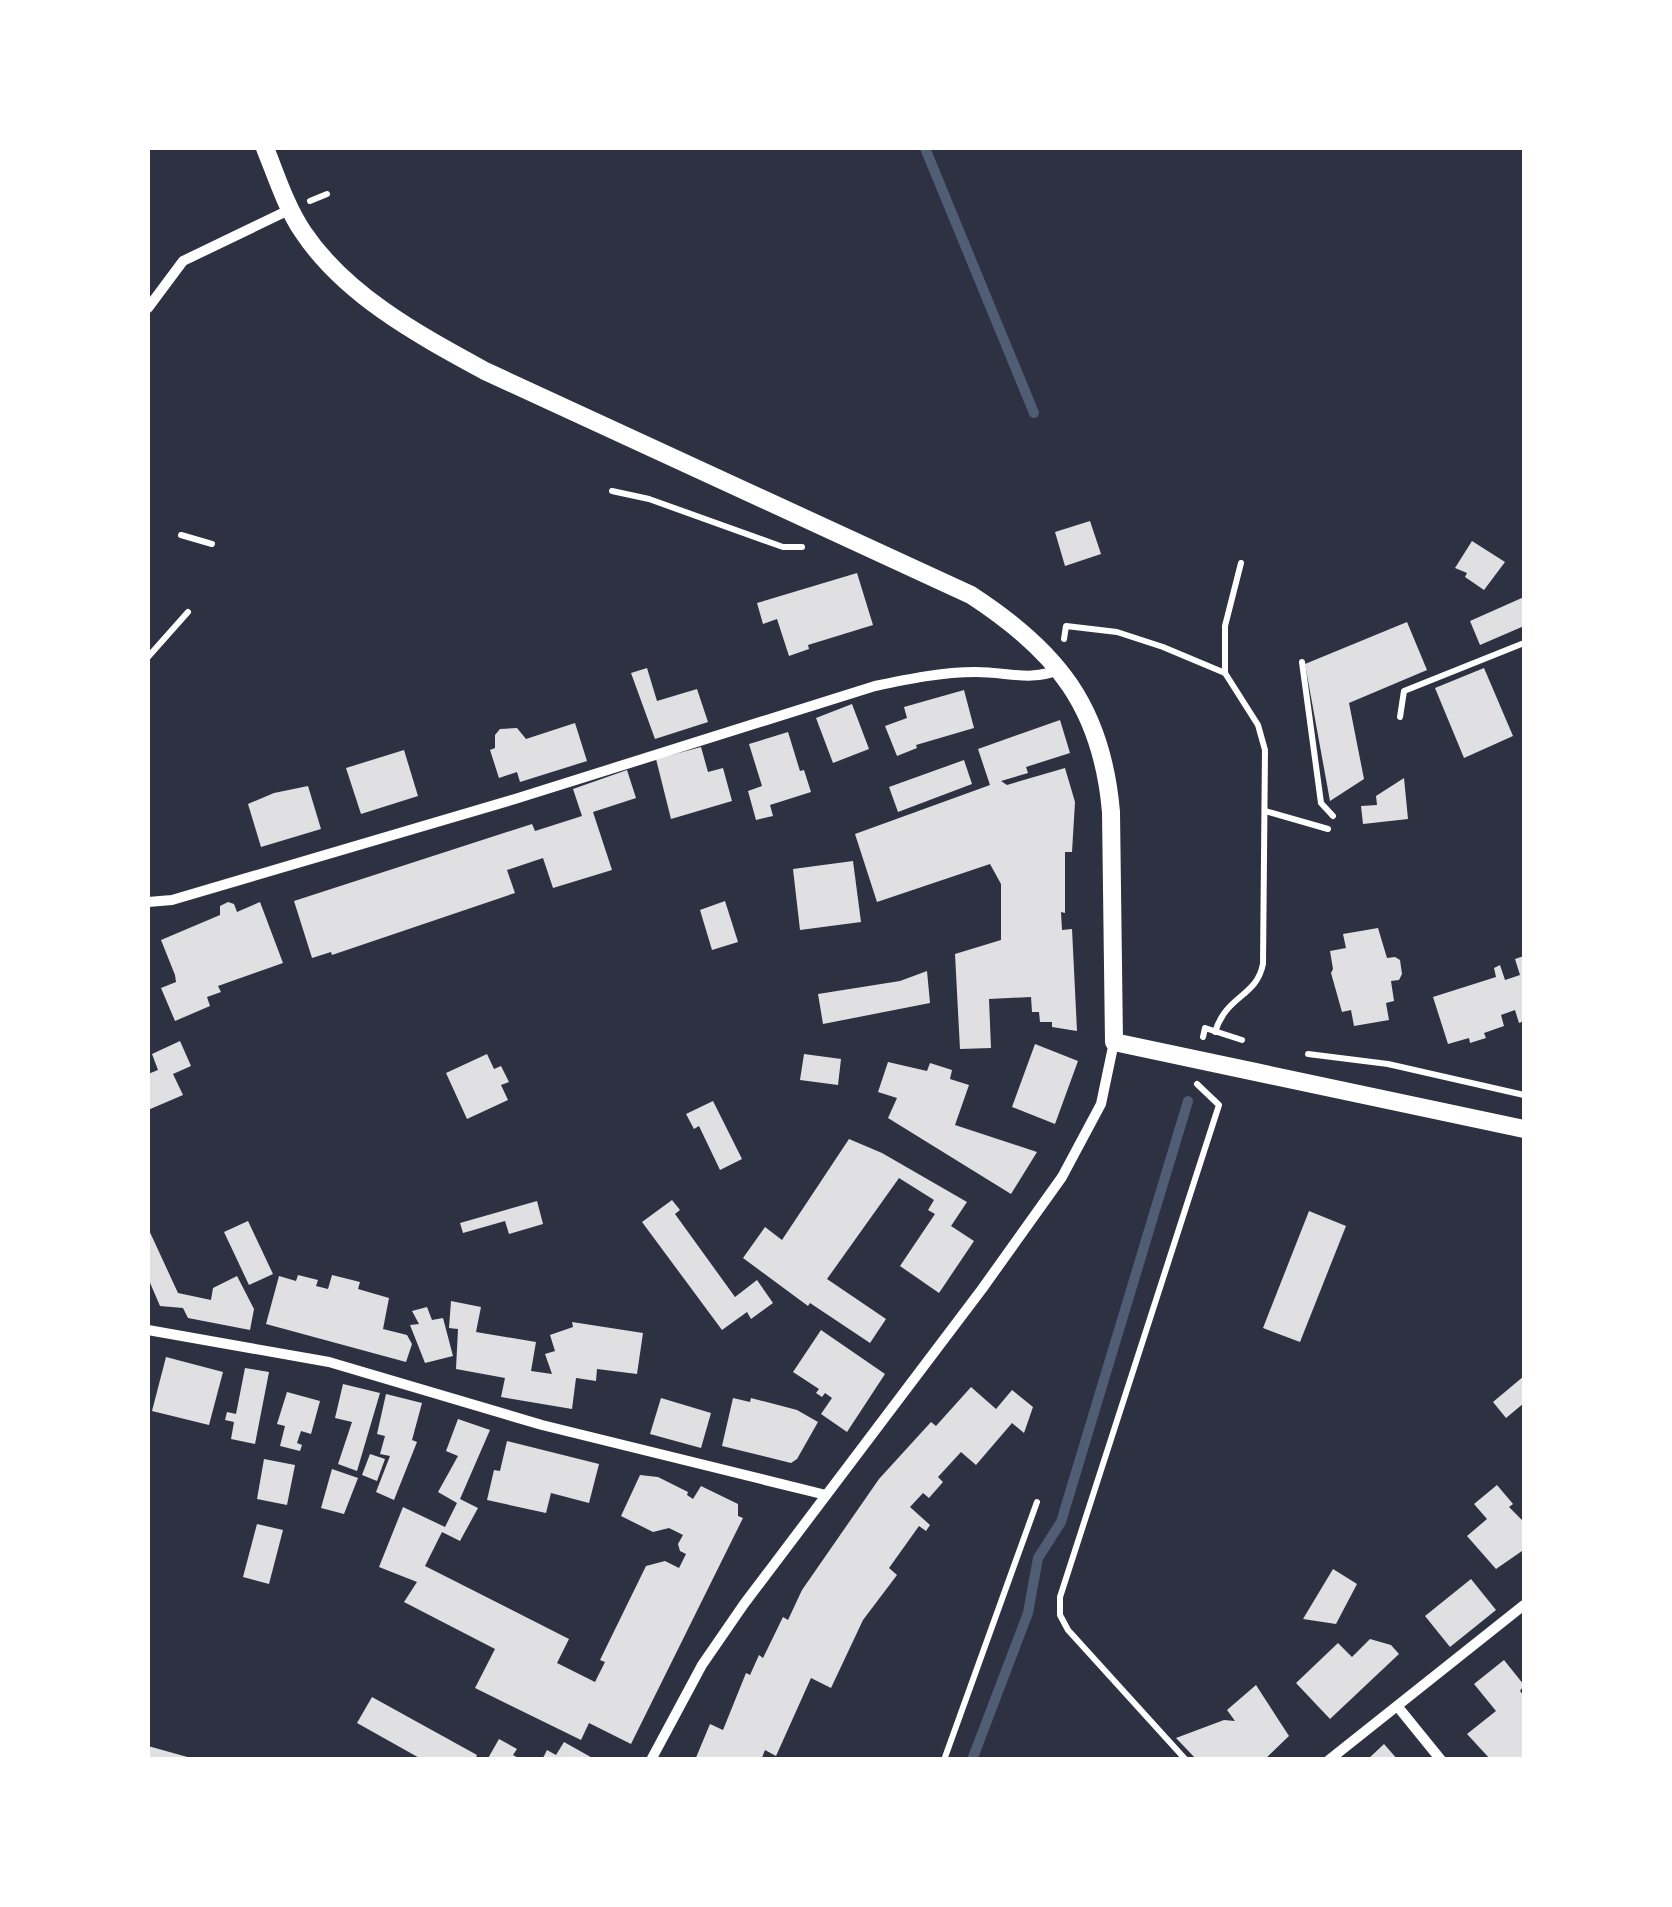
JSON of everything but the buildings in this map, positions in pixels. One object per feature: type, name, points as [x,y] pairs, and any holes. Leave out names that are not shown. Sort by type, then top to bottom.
[{"type":"street","points":[[265,148],[301,230],[340,274],[377,306],[424,338],[485,371],[971,595],[1037,643],[1060,669],[1090,719],[1107,775],[1111,812],[1114,1042],[1101,1104],[1062,1177],[702,1665],[651,1760]]},
{"type":"street","points":[[148,308],[183,261],[291,209]]},
{"type":"street","points":[[148,902],[172,900],[515,799],[875,686],[974,672],[1040,678],[1060,669]]},
{"type":"street","points":[[1114,1042],[1524,1129]]},
{"type":"street","points":[[148,1330],[329,1362],[542,1425],[826,1495]]},
{"type":"street","points":[[1329,1760],[1524,1604]]},
{"type":"street","points":[[1398,1706],[1442,1760]]},
{"type":"path","points":[[612,491],[784,547],[802,546],[816,525]]},
{"type":"path","points":[[182,536],[212,544]]},
{"type":"path","points":[[1215,1032],[1222,1011],[1256,985],[1261,975],[1265,750],[1258,725],[1225,673],[1224,626],[1241,563]]},
{"type":"path","points":[[148,658],[188,612]]},
{"type":"path","points":[[1066,626],[1117,632],[1225,673]]},
{"type":"path","points":[[1400,718],[1404,691],[1524,643]]},
{"type":"path","points":[[1302,662],[1321,804],[1333,816]]},
{"type":"path","points":[[1265,811],[1328,829]]},
{"type":"path","points":[[1206,1028],[1258,1044]]},
{"type":"path","points":[[1296,1052],[1388,1064],[1524,1095]]},
{"type":"path","points":[[1186,1760],[1068,1630],[1060,1615],[1060,1597],[1219,1104],[1197,1086],[1197,1060]]},
{"type":"path","points":[[944,1760],[1037,1502]]},
{"type":"waterway","points":[[925,148],[1034,413]]},
{"type":"waterway","points":[[972,1760],[1028,1613],[1038,1558],[1061,1522],[1188,1101]]}]
